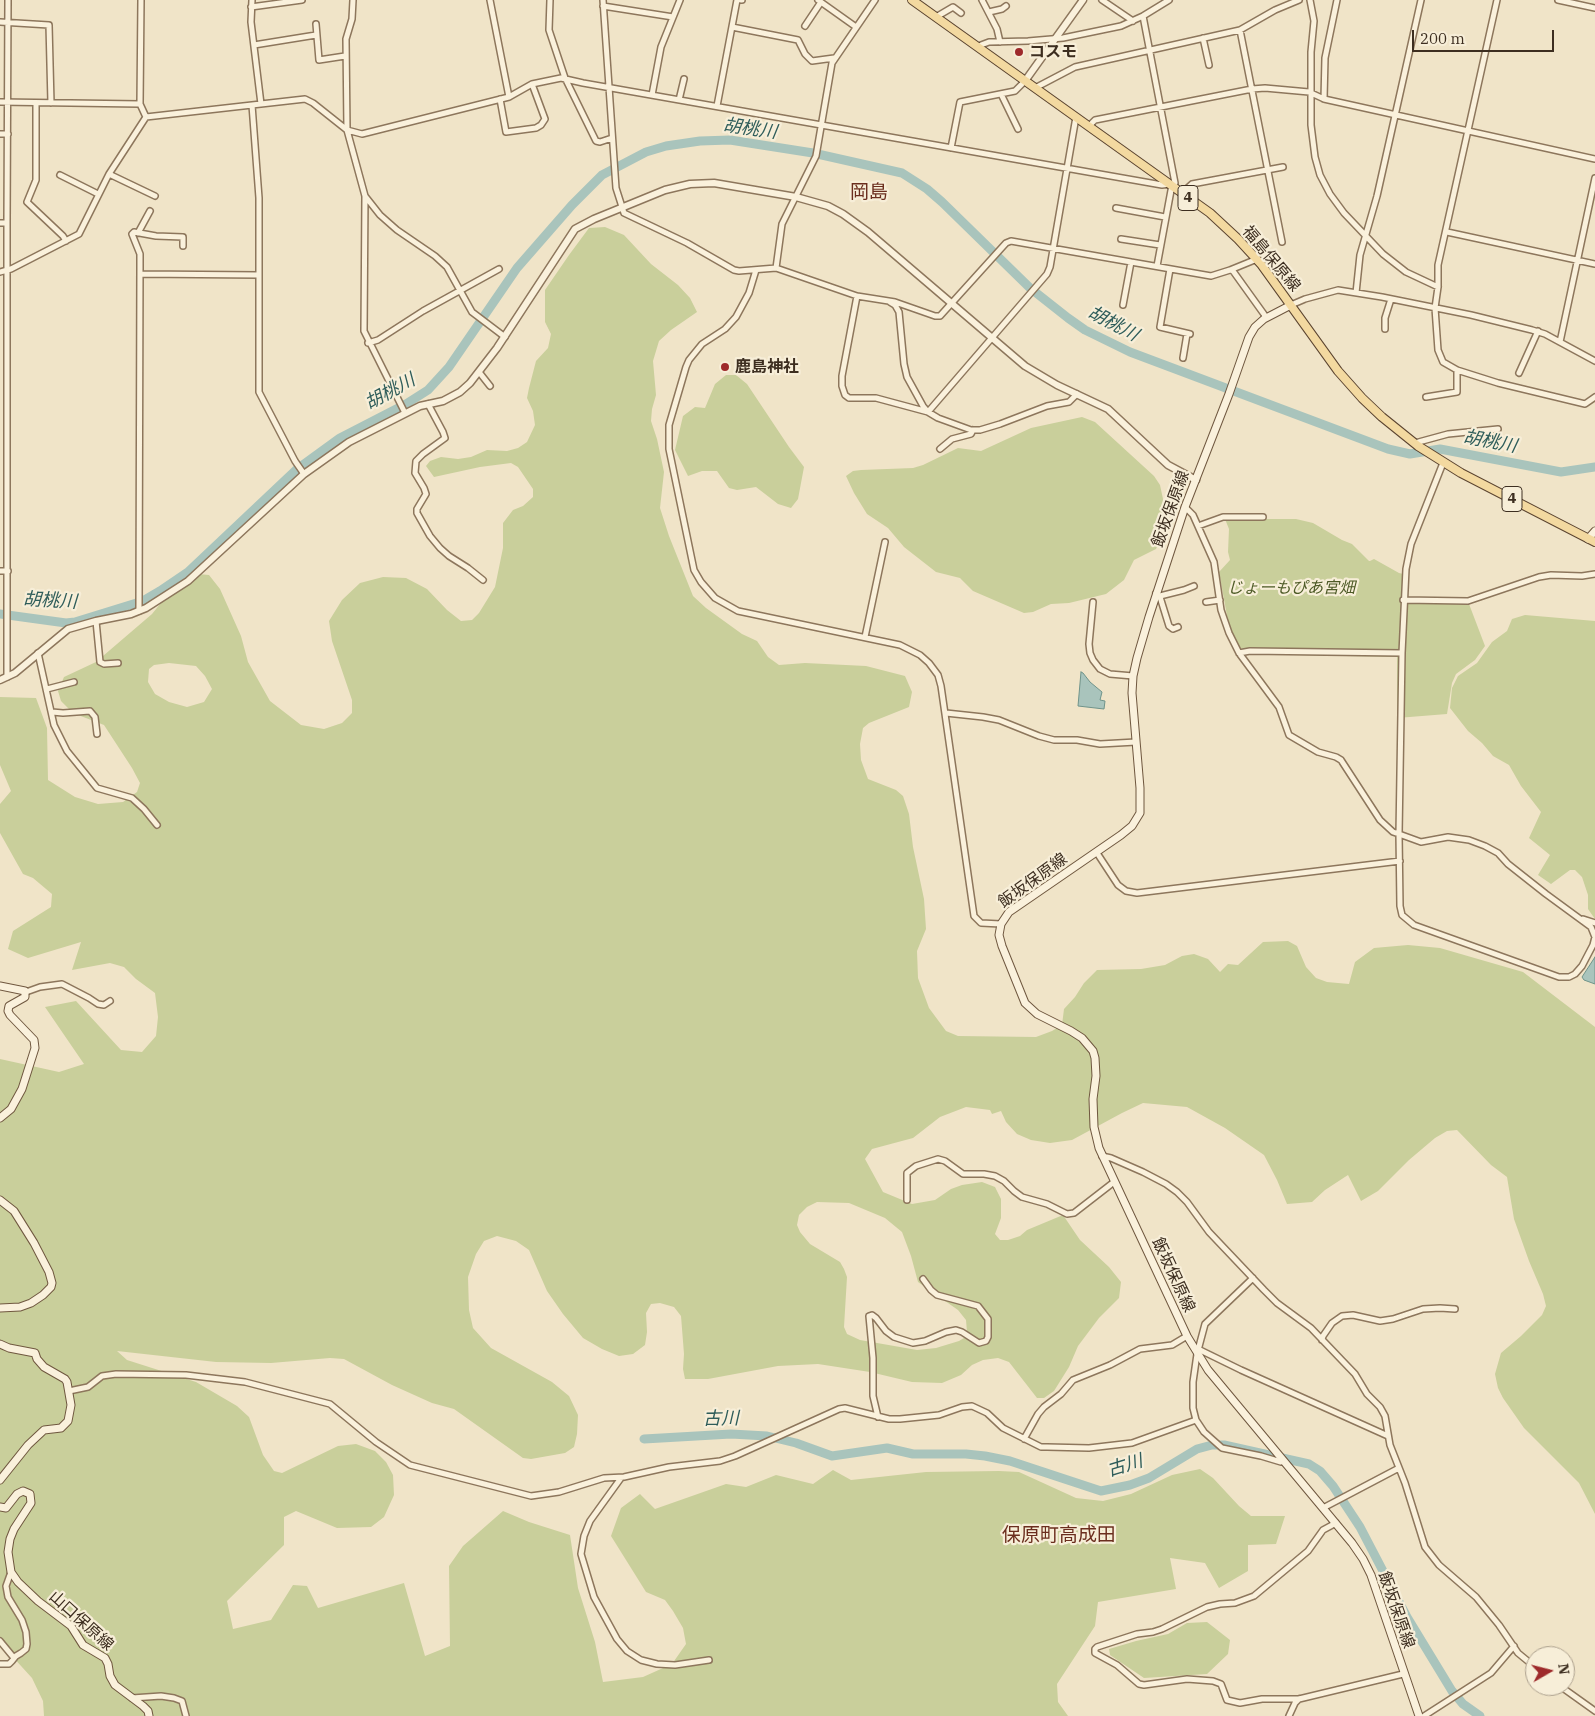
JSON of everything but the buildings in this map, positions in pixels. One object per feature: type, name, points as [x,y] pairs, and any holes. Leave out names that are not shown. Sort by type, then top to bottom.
[{"type":"main road","name":"福島保原線","points":[[912,0],[1210,213],[1256,259],[1338,371],[1382,417],[1443,463],[1592,541]]},
{"type":"main road","name":"飯坂保原線","points":[[1291,305],[1266,317],[1248,337],[1229,394],[1185,507],[1133,676],[1132,693],[1140,788],[1140,813],[1132,826],[1097,853],[1009,912],[1001,924],[999,936],[1025,1003],[1037,1014],[1078,1036],[1093,1051],[1096,1076],[1093,1099],[1094,1127],[1102,1156],[1186,1336],[1208,1370],[1358,1551],[1371,1575],[1403,1674],[1419,1716]]},
{"type":"main road","points":[[1592,541],[1595,531]]},
{"type":"main road","points":[[0,986],[22,989],[26,992],[25,997],[9,1006],[8,1010],[10,1015],[34,1040],[36,1048],[22,1089],[13,1106],[0,1118]]},
{"type":"main road","points":[[0,1200],[14,1211],[34,1243],[49,1272],[52,1283],[51,1287],[43,1295],[31,1303],[20,1307],[0,1308]]},
{"type":"main road","points":[[0,1344],[34,1353],[44,1366],[65,1379],[69,1391],[70,1405],[68,1421],[61,1428],[44,1430],[28,1445],[0,1480]]},
{"type":"main road","points":[[0,1507],[6,1508],[23,1491],[30,1494],[31,1503],[14,1529],[10,1539],[8,1552],[11,1572]]},
{"type":"main road","name":"山口保原線","points":[[11,1572],[24,1588],[71,1626],[83,1645],[104,1658],[115,1685],[143,1706],[148,1711],[149,1716]]},
{"type":"street","points":[[8,0],[8,676]]},
{"type":"street","points":[[141,0],[140,104],[146,117]]},
{"type":"street","points":[[252,0],[254,45],[261,104]]},
{"type":"street","points":[[251,6],[302,0]]},
{"type":"street","points":[[353,0],[352,19],[346,39],[347,130],[365,196],[364,335],[405,413]]},
{"type":"street","points":[[490,0],[508,97]]},
{"type":"street","points":[[550,0],[549,30],[565,78],[596,141],[600,142],[612,138]]},
{"type":"street","points":[[652,95],[660,52],[680,0]]},
{"type":"street","points":[[717,106],[737,0]]},
{"type":"street","points":[[776,268],[782,224],[816,156],[834,58],[875,0]]},
{"type":"street","points":[[982,0],[997,29],[1000,42]]},
{"type":"street","points":[[951,148],[960,102],[1018,90],[1083,0]]},
{"type":"street","points":[[1102,0],[1133,21]]},
{"type":"street","points":[[978,47],[989,42],[1056,39],[1111,28],[1144,16],[1169,0]]},
{"type":"street","points":[[1035,88],[1075,67],[1240,30],[1275,10],[1299,0]]},
{"type":"street","points":[[1310,0],[1314,20],[1311,52],[1312,133],[1320,175],[1330,194],[1344,213],[1383,254],[1406,272],[1438,287]]},
{"type":"street","points":[[1324,99],[1325,58],[1337,0]]},
{"type":"street","points":[[1356,293],[1358,266],[1365,234],[1377,196],[1421,0]]},
{"type":"street","points":[[1497,0],[1438,265],[1438,287],[1435,308],[1439,354],[1443,362],[1457,370],[1498,383],[1585,404],[1595,397]]},
{"type":"street","points":[[1558,0],[1595,8]]},
{"type":"street","points":[[805,26],[819,1],[856,27]]},
{"type":"street","points":[[673,17],[603,3],[616,188],[626,215],[687,243],[734,270],[776,268],[857,296],[904,305],[938,317],[942,316],[1008,241],[1211,276],[1256,259]]},
{"type":"street","points":[[988,12],[1002,9],[1006,6]]},
{"type":"street","points":[[936,17],[953,7],[961,13]]},
{"type":"street","points":[[1144,16],[1175,183],[1172,186],[1165,217],[1157,266]]},
{"type":"street","points":[[0,22],[49,25],[51,103]]},
{"type":"street","points":[[316,24],[319,60],[346,56]]},
{"type":"street","points":[[732,27],[798,40],[805,54],[812,60],[834,58]]},
{"type":"street","points":[[1240,30],[1282,242]]},
{"type":"street","points":[[254,45],[316,35]]},
{"type":"street","points":[[1203,38],[1209,65]]},
{"type":"street","points":[[146,117],[306,99],[347,130],[362,134],[508,97],[532,84],[565,78],[1162,186],[1172,186]]},
{"type":"street","points":[[679,100],[684,79]]},
{"type":"street","points":[[500,99],[506,132],[536,128],[545,119],[532,84]]},
{"type":"street","points":[[1089,126],[1095,120],[1265,88],[1311,93],[1324,99],[1595,159]]},
{"type":"street","points":[[1001,94],[1018,129]]},
{"type":"street","points":[[0,102],[140,104]]},
{"type":"street","points":[[36,103],[36,180],[27,202],[64,236],[66,241]]},
{"type":"street","points":[[252,105],[259,198],[259,392],[295,461],[304,474]]},
{"type":"street","points":[[0,272],[8,270],[79,234],[109,174],[146,117]]},
{"type":"street","points":[[928,412],[1047,274],[1076,117]]},
{"type":"street","points":[[0,134],[8,134]]},
{"type":"street","points":[[1182,193],[1192,184],[1283,167]]},
{"type":"street","points":[[109,174],[155,196]]},
{"type":"street","points":[[60,175],[98,194]]},
{"type":"street","points":[[1560,342],[1595,178]]},
{"type":"street","points":[[0,680],[15,673],[63,632],[72,627],[139,611],[178,587],[197,573],[304,474],[349,442],[405,413],[428,404],[443,401],[460,392],[479,372],[505,337],[570,235],[586,223],[665,190],[697,183],[721,184],[796,197],[828,206],[853,221],[1025,366],[1052,382],[1108,408],[1168,465],[1196,480]]},
{"type":"street","points":[[365,196],[380,215],[397,230],[435,256],[447,267],[475,315],[505,337]]},
{"type":"street","points":[[1116,208],[1165,217]]},
{"type":"street","points":[[138,233],[150,211]]},
{"type":"street","points":[[0,223],[7,223]]},
{"type":"street","points":[[139,611],[140,254],[132,234],[134,232],[156,236],[183,237],[183,246]]},
{"type":"street","points":[[1446,232],[1595,264]]},
{"type":"street","points":[[1121,239],[1160,246]]},
{"type":"street","points":[[1123,305],[1131,262]]},
{"type":"street","points":[[368,343],[378,340],[412,317],[499,269]]},
{"type":"street","points":[[1170,269],[1160,327],[1188,334],[1183,358]]},
{"type":"street","points":[[756,270],[749,293],[736,317],[725,328],[702,344],[686,367],[670,425],[669,448],[694,570],[701,582],[715,598],[738,611],[900,645],[913,650],[924,658],[935,671],[939,680],[946,713],[974,916],[981,922],[1001,924]]},
{"type":"street","points":[[1230,270],[1233,270],[1266,317]]},
{"type":"street","points":[[140,274],[259,275]]},
{"type":"street","points":[[1291,305],[1338,290],[1391,299],[1538,331],[1595,361]]},
{"type":"street","points":[[857,296],[842,376],[842,386],[845,395],[849,398],[876,398],[928,412],[943,420],[972,430],[980,430],[1047,406],[1069,402],[1077,394]]},
{"type":"street","points":[[1385,329],[1385,318],[1391,299]]},
{"type":"street","points":[[890,302],[899,311],[906,372],[917,396],[928,412]]},
{"type":"street","points":[[899,311],[901,306],[904,305]]},
{"type":"street","points":[[1519,373],[1538,331]]},
{"type":"street","points":[[1426,397],[1457,392],[1457,370]]},
{"type":"street","points":[[479,372],[490,386]]},
{"type":"street","points":[[428,404],[444,432],[445,438],[416,461],[415,473],[426,494],[417,509],[417,513],[430,536],[440,548],[483,580]]},
{"type":"street","points":[[1416,444],[1448,434],[1498,429]]},
{"type":"street","points":[[940,449],[952,440],[971,434],[972,430]]},
{"type":"street","points":[[1185,507],[1193,515],[1214,562],[1221,610],[1227,628],[1239,653],[1279,707],[1289,735],[1318,752],[1340,760],[1380,820],[1393,832],[1400,834],[1421,842],[1448,837],[1469,840],[1485,846],[1498,853],[1531,882],[1593,930],[1595,937],[1593,945],[1579,971],[1569,977],[1558,977],[1410,922],[1400,912],[1400,834],[1403,600],[1408,550],[1443,463]]},
{"type":"street","points":[[0,517],[8,517]]},
{"type":"street","points":[[1198,526],[1223,517],[1263,517]]},
{"type":"street","points":[[864,637],[885,542]]},
{"type":"street","points":[[0,571],[8,571]]},
{"type":"street","points":[[1403,600],[1468,601],[1539,577],[1595,574]]},
{"type":"street","points":[[1178,627],[1172,629],[1169,626],[1158,595],[1194,586]]},
{"type":"street","points":[[1206,602],[1220,600]]},
{"type":"street","points":[[1094,602],[1089,644],[1093,660],[1100,669],[1110,674],[1133,676]]},
{"type":"street","points":[[96,621],[100,662],[104,664],[118,663]]},
{"type":"street","points":[[1239,653],[1250,651],[1402,653]]},
{"type":"street","points":[[38,653],[54,725],[67,752],[97,788],[132,798],[157,825]]},
{"type":"street","points":[[46,689],[74,682]]},
{"type":"street","points":[[52,712],[90,711],[95,717],[97,734]]},
{"type":"street","points":[[946,713],[999,720],[1054,740],[1077,740],[1100,744],[1136,742]]},
{"type":"street","points":[[1097,853],[1118,885],[1126,891],[1137,893],[1400,861]]},
{"type":"street","points":[[1580,919],[1595,923]]},
{"type":"street","points":[[26,992],[40,987],[62,984],[98,1004],[104,1005],[110,1001]]},
{"type":"street","points":[[1102,1156],[1142,1172],[1172,1188],[1187,1202],[1209,1232],[1277,1304],[1306,1324],[1355,1374],[1367,1394],[1380,1406],[1386,1420],[1388,1436],[1411,1500],[1421,1538],[1429,1554],[1476,1597],[1525,1660]]},
{"type":"street","points":[[907,1200],[907,1173],[916,1166],[938,1159],[945,1161],[960,1173],[995,1176],[1004,1181],[1022,1197],[1051,1205],[1067,1214],[1074,1213],[1114,1182]]},
{"type":"street","points":[[1252,1278],[1205,1324],[1197,1351],[1192,1399],[1196,1420],[1209,1438],[1222,1448],[1281,1462],[1284,1461]]},
{"type":"street","points":[[878,1417],[873,1396],[873,1358],[869,1316],[876,1318],[886,1331],[894,1337],[913,1343],[925,1341],[956,1330],[979,1343],[986,1341],[990,1331],[988,1318],[978,1306],[937,1295],[923,1279]]},
{"type":"street","points":[[1322,1340],[1332,1323],[1342,1316],[1353,1315],[1380,1321],[1393,1319],[1423,1309],[1454,1309]]},
{"type":"street","points":[[1024,1439],[1038,1414],[1061,1394],[1073,1380],[1110,1365],[1140,1349],[1172,1345],[1186,1336]]},
{"type":"street","points":[[1197,1351],[1388,1436]]},
{"type":"street","points":[[69,1391],[88,1387],[102,1376],[116,1374],[186,1376],[244,1382],[330,1404],[376,1442],[410,1465],[531,1496],[559,1492],[604,1478],[624,1477],[669,1467],[728,1459],[835,1409],[846,1408],[889,1419],[923,1418],[972,1406],[982,1410],[1003,1428],[1041,1447],[1094,1448],[1137,1442],[1196,1420]]},
{"type":"street","points":[[1323,1508],[1399,1468]]},
{"type":"street","points":[[624,1477],[621,1478],[590,1521],[584,1536],[581,1554],[594,1597],[616,1639],[627,1651],[641,1660],[651,1663],[675,1665],[709,1660]]},
{"type":"street","points":[[1336,1523],[1323,1530],[1301,1557],[1254,1596],[1235,1604],[1220,1604],[1207,1607],[1158,1631],[1137,1634],[1095,1649],[1095,1653],[1117,1665],[1135,1681],[1144,1685],[1199,1679],[1221,1684],[1225,1698],[1228,1701],[1240,1702],[1262,1699],[1299,1699],[1403,1674]]},
{"type":"street","points":[[0,1664],[9,1664],[26,1649],[27,1644],[22,1620],[8,1597],[6,1586],[11,1572]]},
{"type":"street","points":[[0,1641],[14,1658]]},
{"type":"street","points":[[1424,1716],[1491,1673],[1514,1646]]},
{"type":"street","points":[[131,1698],[161,1696],[174,1698],[182,1701],[186,1716]]},
{"type":"street","points":[[1574,1696],[1595,1711]]},
{"type":"street","points":[[1289,1716],[1294,1703],[1299,1699]]},
{"type":"street","points":[[1589,1707],[1589,1710],[1595,1716]]},
{"type":"green space","points":[[605,227],[624,235],[651,264],[678,285],[690,298],[697,312],[659,341],[653,361],[656,395],[651,421],[664,472],[660,508],[693,596],[706,608],[742,634],[757,641],[768,657],[779,665],[805,663],[866,666],[905,676],[912,692],[909,707],[869,723],[863,728],[860,744],[861,760],[868,779],[896,790],[903,796],[909,814],[913,847],[924,899],[926,929],[917,951],[918,978],[929,1008],[946,1031],[958,1036],[1036,1037],[1062,1025],[1064,1009],[1084,983],[1097,970],[1141,969],[1165,965],[1182,956],[1194,954],[1208,959],[1220,972],[1228,964],[1238,965],[1263,942],[1288,941],[1297,946],[1306,967],[1316,978],[1327,982],[1349,984],[1355,962],[1374,948],[1408,945],[1440,948],[1523,972],[1595,1027],[1595,1514],[1579,1483],[1524,1428],[1498,1388],[1495,1374],[1501,1353],[1542,1315],[1546,1306],[1514,1219],[1507,1177],[1491,1165],[1457,1130],[1447,1131],[1435,1138],[1409,1160],[1378,1191],[1361,1201],[1348,1175],[1325,1190],[1312,1202],[1287,1204],[1264,1155],[1225,1128],[1187,1107],[1143,1103],[1072,1140],[1050,1143],[1031,1140],[1017,1134],[1006,1122],[1001,1111],[992,1114],[990,1110],[966,1107],[940,1117],[913,1138],[872,1149],[865,1159],[883,1192],[912,1204],[935,1200],[951,1189],[962,1185],[982,1182],[995,1187],[1001,1199],[1001,1218],[995,1234],[1000,1240],[1008,1240],[1020,1236],[1027,1230],[1063,1215],[1080,1240],[1109,1267],[1121,1282],[1119,1298],[1099,1318],[1078,1346],[1069,1367],[1054,1391],[1044,1398],[1037,1398],[1009,1362],[998,1358],[983,1360],[972,1365],[961,1375],[942,1383],[912,1382],[870,1372],[818,1364],[778,1366],[708,1379],[685,1379],[681,1316],[674,1307],[660,1303],[651,1304],[646,1313],[647,1332],[645,1345],[633,1354],[619,1356],[583,1338],[547,1291],[529,1250],[516,1241],[497,1236],[484,1241],[476,1254],[468,1277],[469,1310],[473,1328],[491,1348],[552,1382],[569,1396],[578,1415],[577,1434],[574,1447],[565,1453],[531,1459],[523,1458],[454,1409],[432,1403],[392,1385],[344,1359],[330,1358],[271,1363],[216,1362],[117,1351],[127,1360],[196,1382],[237,1406],[249,1417],[263,1455],[274,1471],[282,1473],[338,1446],[356,1444],[375,1451],[386,1462],[393,1475],[394,1495],[384,1517],[371,1527],[337,1528],[296,1511],[284,1517],[284,1545],[227,1601],[233,1629],[271,1620],[293,1585],[307,1586],[318,1608],[404,1583],[425,1656],[450,1646],[449,1566],[463,1546],[503,1511],[529,1522],[570,1535],[578,1588],[595,1642],[603,1682],[643,1677],[672,1664],[686,1644],[683,1628],[673,1611],[665,1600],[646,1592],[611,1536],[621,1508],[640,1494],[655,1509],[726,1484],[746,1487],[776,1475],[813,1484],[833,1470],[851,1480],[926,1472],[999,1471],[1019,1472],[1076,1498],[1103,1501],[1131,1494],[1172,1475],[1200,1469],[1213,1478],[1251,1516],[1285,1516],[1276,1544],[1248,1545],[1248,1571],[1219,1588],[1205,1563],[1170,1558],[1176,1589],[1098,1602],[1095,1626],[1057,1684],[1058,1702],[1068,1716],[44,1716],[43,1701],[32,1678],[0,1640],[0,1059],[59,1072],[84,1064],[45,1007],[76,1001],[121,1050],[142,1052],[156,1036],[158,1017],[155,993],[124,967],[110,963],[72,970],[81,942],[28,958],[8,949],[13,931],[51,907],[52,894],[33,878],[23,874],[0,833],[0,804],[11,791],[0,765],[0,697],[36,698],[47,728],[48,780],[75,797],[98,804],[123,802],[137,792],[140,783],[132,768],[104,725],[73,713],[61,701],[58,691],[64,677],[96,662],[152,614],[181,578],[198,574],[209,575],[220,589],[241,636],[248,662],[270,701],[301,725],[324,729],[342,723],[352,713],[352,700],[332,641],[329,621],[342,600],[360,583],[383,577],[406,578],[427,589],[447,610],[461,621],[472,620],[479,613],[495,587],[503,548],[503,523],[513,510],[523,506],[533,497],[533,489],[518,467],[511,463],[480,467],[434,477],[426,466],[430,461],[441,457],[458,459],[471,457],[487,450],[507,451],[518,448],[527,442],[535,425],[533,411],[527,398],[529,388],[536,361],[548,348],[551,334],[545,322],[545,290],[589,228]],"holes":[[[169,663],[196,666],[205,676],[212,689],[204,702],[187,707],[169,702],[155,694],[148,682],[149,669],[154,665]],[[817,1202],[849,1203],[885,1218],[902,1232],[918,1282],[958,1310],[966,1320],[967,1332],[964,1338],[936,1348],[917,1350],[860,1340],[847,1334],[844,1327],[847,1277],[844,1269],[840,1262],[810,1244],[797,1225],[799,1215],[807,1207]]]},
{"type":"green space","points":[[726,375],[736,375],[747,384],[804,467],[798,499],[791,508],[778,504],[756,487],[737,490],[729,488],[717,471],[702,471],[688,476],[675,450],[683,416],[695,407],[705,408],[715,384]]},
{"type":"green space","points":[[1082,417],[1095,422],[1154,476],[1160,485],[1163,499],[1160,541],[1156,549],[1134,560],[1124,580],[1106,594],[1069,603],[1051,604],[1033,612],[1024,613],[973,591],[960,578],[936,572],[904,547],[888,528],[867,514],[846,476],[853,471],[861,470],[913,468],[958,448],[981,451],[1031,428]]},
{"type":"green space","name":"じょーもぴあ宮畑","points":[[1225,519],[1296,519],[1313,523],[1352,544],[1369,561],[1374,559],[1399,573],[1408,575],[1406,598],[1438,603],[1469,604],[1485,646],[1475,660],[1456,674],[1452,683],[1447,714],[1397,718],[1397,657],[1244,654],[1234,638],[1228,621],[1219,572],[1230,560],[1228,552],[1229,529]]},
{"type":"green space","points":[[1525,615],[1595,621],[1595,919],[1588,909],[1588,895],[1582,877],[1575,870],[1570,870],[1551,884],[1538,875],[1550,855],[1529,838],[1541,812],[1521,786],[1509,765],[1493,756],[1468,731],[1450,708],[1452,688],[1458,676],[1477,663],[1492,642],[1507,631],[1512,619]]},
{"type":"green space","points":[[1207,1622],[1230,1640],[1228,1654],[1207,1674],[1144,1678],[1110,1655],[1109,1649],[1168,1634],[1187,1623]]},
{"type":"water","points":[[1081,672],[1102,692],[1100,700],[1105,701],[1104,709],[1078,706]]},
{"type":"water","points":[[1595,957],[1595,984],[1584,980],[1582,977]]},
{"type":"waterway","name":"胡桃川","points":[[0,614],[66,623],[75,622],[143,601],[160,591],[188,572],[296,470],[340,438],[406,404],[428,390],[449,367],[517,268],[572,205],[602,175],[646,152],[666,146],[700,141],[730,140],[813,153],[902,173],[927,189],[1030,288],[1085,330],[1130,352],[1388,449],[1410,454],[1440,449],[1561,472],[1595,467]]},
{"type":"waterway","name":"古川","points":[[644,1439],[731,1434],[767,1436],[796,1443],[832,1456],[887,1448],[913,1454],[985,1456],[1010,1461],[1101,1491],[1130,1485],[1149,1478],[1197,1449],[1212,1445],[1224,1445],[1309,1464],[1320,1471],[1333,1486],[1360,1527],[1407,1617],[1452,1691],[1463,1704],[1480,1716]]},
{"type":"place","name":"コスモ","points":[[1019,52]]},
{"type":"place","name":"鹿島神社","points":[[725,367]]},
{"type":"district","name":"岡島","points":[[869,193]]},
{"type":"district","name":"保原町高成田","points":[[1059,1536]]}]
